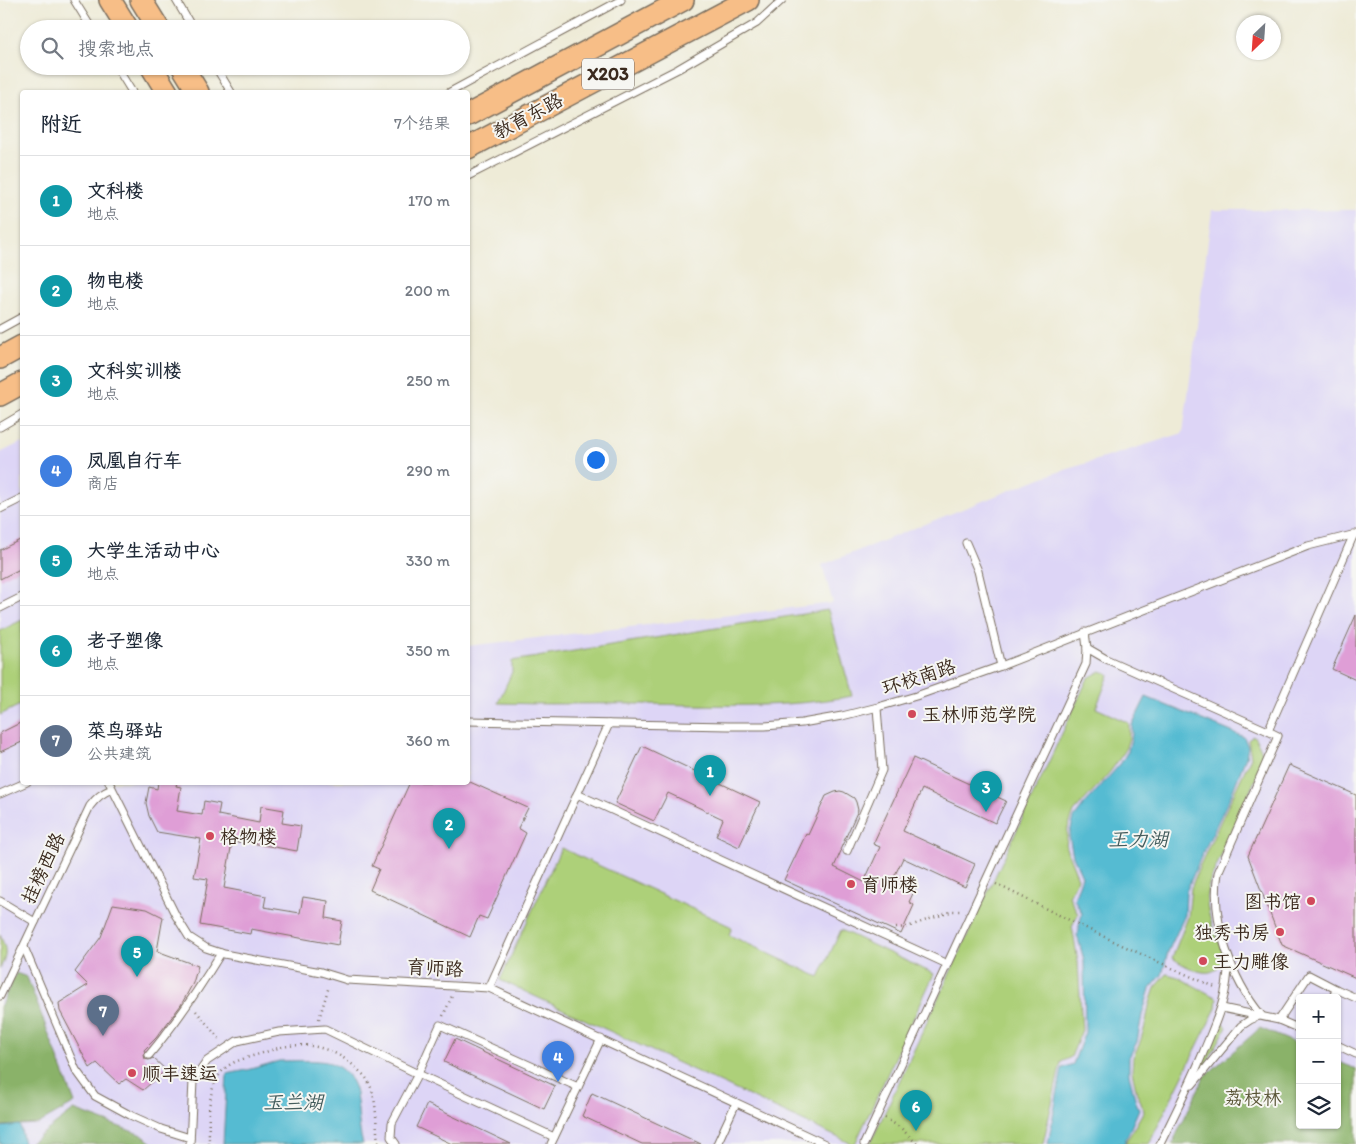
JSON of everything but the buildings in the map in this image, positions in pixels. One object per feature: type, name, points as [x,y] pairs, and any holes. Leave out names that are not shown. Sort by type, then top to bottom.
[{"type":"main road","points":[[110,0],[122,20]]},
{"type":"main road","points":[[141,0],[153,20]]},
{"type":"main road","name":"教育东路","points":[[470,114],[684,0]]},
{"type":"main road","name":"教育东路","points":[[470,147],[748,0]]},
{"type":"main road","points":[[157,75],[166,90]]},
{"type":"main road","points":[[188,75],[197,90]]},
{"type":"main road","points":[[0,358],[20,347]]},
{"type":"main road","points":[[0,395],[20,384]]},
{"type":"lane","points":[[74,0],[86,20]]},
{"type":"lane","points":[[176,0],[188,20]]},
{"type":"lane","points":[[454,90],[622,0]]},
{"type":"lane","points":[[470,175],[678,69],[756,23],[782,0]]},
{"type":"lane","points":[[122,75],[131,90]]},
{"type":"lane","points":[[221,75],[230,90]]},
{"type":"lane","points":[[0,329],[20,318]]},
{"type":"lane","points":[[0,427],[20,415]]},
{"type":"lane","points":[[0,509],[20,499]]},
{"type":"lane","points":[[1268,731],[1355,534]]},
{"type":"lane","name":"环校南路","points":[[470,721],[765,726],[802,723],[877,708],[1001,666],[1308,546],[1355,534]]},
{"type":"lane","points":[[966,544],[978,571],[1001,666]]},
{"type":"lane","points":[[0,608],[20,598]]},
{"type":"lane","points":[[864,1144],[1086,664],[1088,648],[1085,632]]},
{"type":"lane","points":[[1088,648],[1106,660],[1278,736],[1218,873],[1216,885],[1217,909],[1228,957],[1228,975],[1222,1008],[1186,1092],[1160,1144]]},
{"type":"lane","points":[[847,851],[882,770],[877,708]]},
{"type":"lane","points":[[489,988],[609,724]]},
{"type":"lane","points":[[0,794],[20,785]]},
{"type":"lane","name":"挂榜西路","points":[[0,996],[90,806],[96,798],[111,786]]},
{"type":"lane","name":"育师路","points":[[111,786],[180,923],[189,937],[206,948],[221,953],[321,972],[347,980],[489,988],[825,1144]]},
{"type":"lane","points":[[578,794],[947,964]]},
{"type":"lane","points":[[0,901],[35,922]]},
{"type":"lane","points":[[24,947],[76,1070],[94,1096],[130,1115],[190,1141],[193,1081],[207,1061],[237,1041],[279,1032],[325,1029],[554,1137]]},
{"type":"lane","points":[[149,1055],[170,1030],[221,953]]},
{"type":"lane","points":[[1228,957],[1245,992],[1261,1015]]},
{"type":"lane","points":[[1279,1020],[1309,975],[1356,998]]},
{"type":"lane","points":[[1334,994],[1336,989]]},
{"type":"lane","points":[[1222,1008],[1261,1015],[1296,1027]]},
{"type":"lane","points":[[1186,1092],[1241,1026],[1261,1015]]},
{"type":"lane","points":[[396,1144],[391,1137],[392,1123],[418,1074],[440,1024],[578,1087]]},
{"type":"lane","points":[[551,1144],[601,1039]]},
{"type":"lane","points":[[1341,1048],[1356,1054]]},
{"type":"lane","points":[[718,1144],[736,1102]]},
{"type":"path","points":[[986,880],[1182,973],[1226,991]]},
{"type":"path","points":[[875,931],[907,927],[953,911],[971,912]]},
{"type":"path","points":[[315,1030],[332,976]]},
{"type":"path","points":[[440,1024],[456,986]]},
{"type":"path","points":[[188,1004],[206,1022],[226,1048]]},
{"type":"path","points":[[209,1144],[209,1107],[215,1084],[221,1072],[236,1061],[290,1045],[312,1046],[333,1052],[350,1062],[368,1079],[374,1096],[378,1141],[380,1144]]},
{"type":"path","points":[[878,1114],[901,1128],[917,1144]]},
{"type":"shaded area","name":"玉林师范学院","points":[[1212,210],[1356,210],[1356,1144],[0,1144],[0,453],[20,443],[20,785],[470,785],[470,646],[833,603],[822,565],[1043,477],[1183,433]]},
{"type":"green space","points":[[828,610],[852,696],[774,705],[498,703],[512,672],[512,661]]},
{"type":"green space","points":[[20,621],[20,705],[0,715],[0,631]]},
{"type":"green space","points":[[1101,671],[1109,675],[1096,708],[1129,723],[1129,738],[1125,751],[1110,772],[1074,812],[1068,828],[1066,848],[1078,878],[1069,896],[1078,914],[1072,926],[1078,962],[1082,1030],[1071,1057],[1061,1062],[1043,1144],[870,1144],[1088,678]]},
{"type":"green space","points":[[1253,735],[1260,748],[1263,762],[1212,876],[1207,894],[1207,907],[1224,955],[1216,969],[1211,972],[1200,971],[1187,967],[1172,958],[1188,917],[1191,888],[1251,757],[1248,740]]},
{"type":"green space","points":[[561,848],[732,927],[729,935],[819,977],[841,930],[934,974],[855,1144],[500,980]]},
{"type":"green space","points":[[0,935],[5,952],[0,969]]},
{"type":"green space","points":[[16,973],[27,977],[75,1103],[38,1124],[0,1126],[0,1007]]},
{"type":"green space","points":[[1167,974],[1178,977],[1217,998],[1216,1008],[1149,1144],[1125,1144],[1143,1112],[1132,1071],[1133,1057],[1139,1045],[1155,988]]},
{"type":"green space","points":[[1220,1023],[1227,1027],[1203,1069],[1200,1066]]},
{"type":"green space","name":"荔枝林","points":[[1260,1028],[1296,1043],[1296,1129],[1341,1129],[1341,1063],[1356,1069],[1356,1144],[1172,1144],[1204,1077]]},
{"type":"green space","points":[[74,1110],[142,1135],[153,1144],[29,1144]]},
{"type":"water","name":"王力湖","points":[[1146,697],[1244,737],[1248,747],[1246,757],[1232,793],[1186,892],[1185,915],[1168,952],[1162,975],[1150,989],[1142,1015],[1137,1042],[1129,1057],[1129,1074],[1139,1109],[1124,1144],[1048,1144],[1062,1068],[1073,1064],[1085,1032],[1084,960],[1077,935],[1082,913],[1074,899],[1082,876],[1073,856],[1069,836],[1074,818],[1121,763],[1128,751],[1132,725]]},
{"type":"water","name":"玉兰湖","points":[[279,1061],[328,1062],[345,1072],[355,1089],[363,1144],[223,1144],[227,1074]]},
{"type":"water","points":[[20,1125],[24,1144],[0,1144],[0,1127]]},
{"type":"place","name":"玉林师范学院","points":[[912,714]]},
{"type":"place","name":"文科楼","points":[[710,796]]},
{"type":"place","name":"文科实训楼","points":[[986,812]]},
{"type":"place","name":"格物楼","points":[[210,836]]},
{"type":"place","name":"物电楼","points":[[449,849]]},
{"type":"place","name":"育师楼","points":[[851,884]]},
{"type":"place","name":"图书馆","points":[[1311,901]]},
{"type":"place","name":"独秀书房","points":[[1280,932]]},
{"type":"place","name":"王力雕像","points":[[1203,961]]},
{"type":"place","name":"大学生活动中心","points":[[137,977]]},
{"type":"place","name":"菜鸟驿站","points":[[103,1036]]},
{"type":"place","name":"顺丰速运","points":[[132,1073]]},
{"type":"place","name":"凤凰自行车","points":[[558,1082]]},
{"type":"place","name":"老子塑像","points":[[916,1131]]}]
